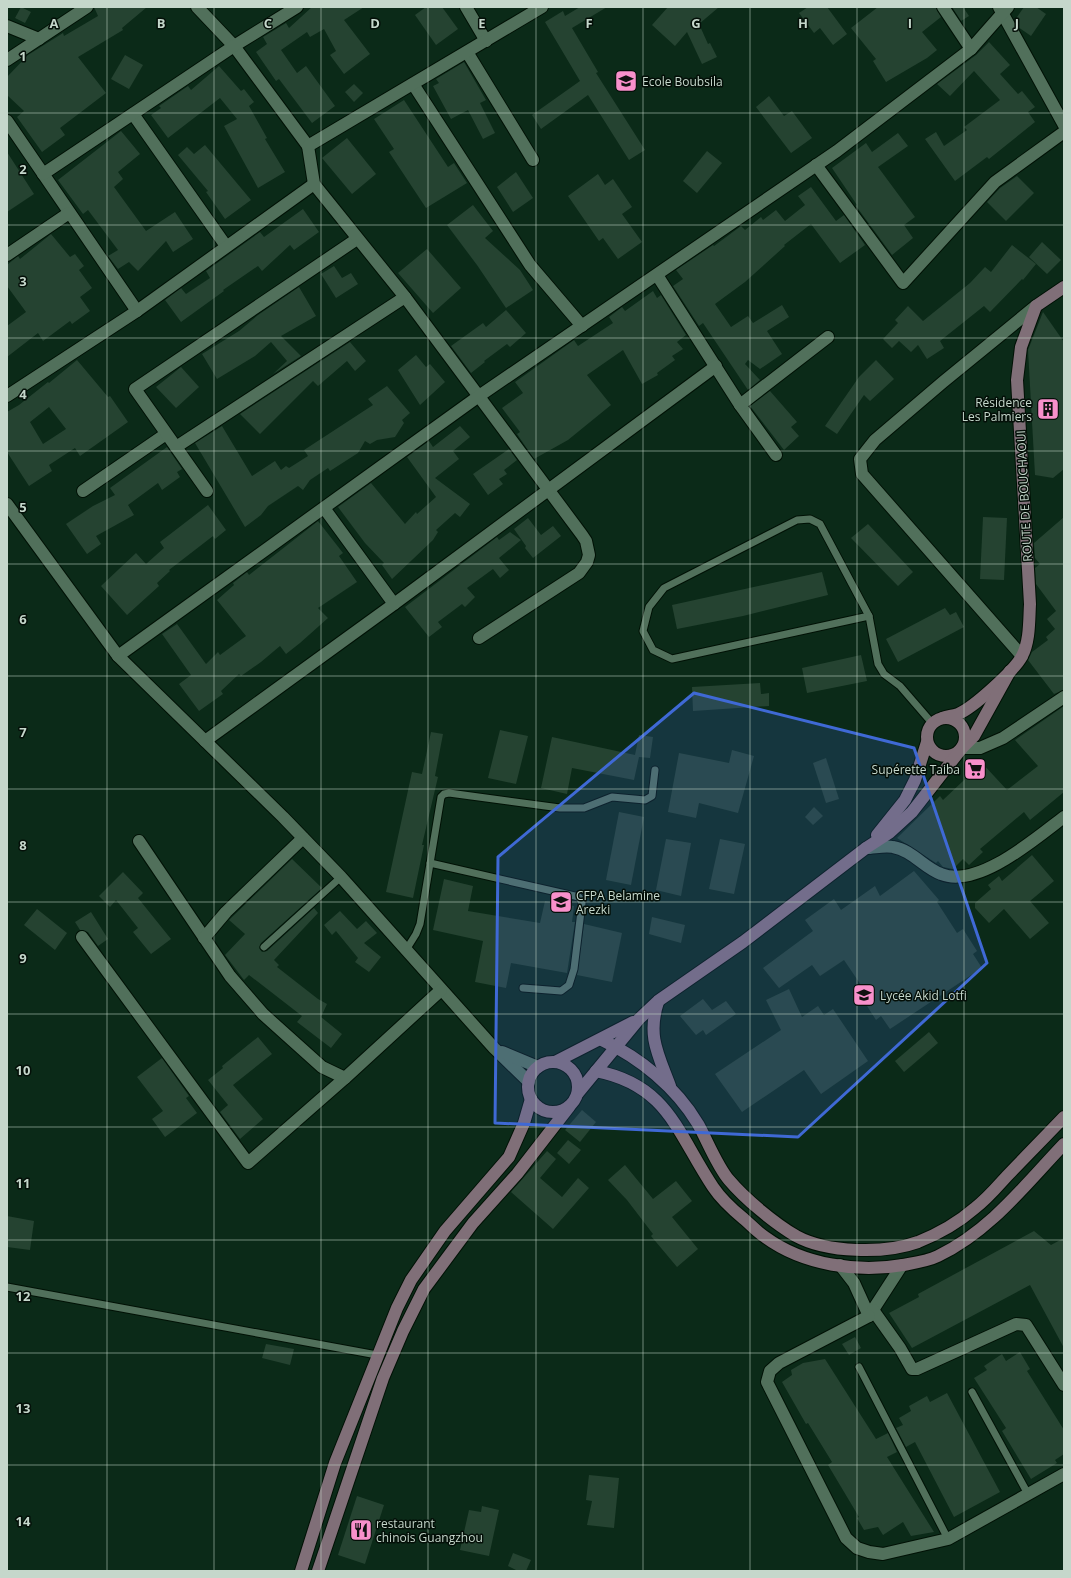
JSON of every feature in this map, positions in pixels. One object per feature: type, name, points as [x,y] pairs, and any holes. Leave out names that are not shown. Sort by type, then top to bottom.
[{"type":"main road","points":[[1036,306],[1064,286]]},
{"type":"main road","name":"ROUTE DE BOUCHAOUI","points":[[1010,671],[1022,656],[1027,636],[1030,604],[1016,380],[1021,347],[1036,306]]},
{"type":"main road","points":[[866,848],[897,811],[904,800],[915,780],[927,742],[927,735],[937,720],[959,714],[982,697],[1010,671]]},
{"type":"main road","points":[[927,742],[930,748],[943,756],[956,754],[974,736],[1010,671]]},
{"type":"main road","points":[[318,1571],[383,1378],[403,1331],[424,1289],[474,1223],[517,1174],[569,1107],[578,1093],[639,1019],[658,1001],[743,942],[866,848],[889,833],[912,812],[962,748],[966,737],[961,724],[956,720],[937,720]]},
{"type":"main road","points":[[658,1001],[653,1017],[652,1032],[658,1054],[672,1088]]},
{"type":"main road","points":[[569,1107],[561,1111],[552,1112],[536,1106],[531,1099],[528,1090],[532,1074],[538,1067],[546,1063],[555,1062],[602,1040],[639,1019]]},
{"type":"main road","points":[[602,1040],[616,1046],[652,1071],[672,1088],[697,1122],[728,1179],[775,1221],[797,1236],[824,1245],[853,1250],[887,1249],[917,1242],[946,1228],[975,1208],[1064,1117]]},
{"type":"main road","points":[[555,1062],[563,1064],[571,1069],[578,1084],[578,1093]]},
{"type":"main road","points":[[596,1071],[632,1082],[658,1101],[673,1119],[714,1188],[737,1213],[765,1238],[791,1252],[817,1262],[884,1268],[937,1256],[989,1222],[1064,1144]]},
{"type":"main road","points":[[301,1571],[334,1463],[377,1355],[404,1294],[425,1259],[445,1231],[509,1157],[524,1123],[531,1099]]},
{"type":"street","points":[[7,60],[87,7]]},
{"type":"street","points":[[197,7],[234,46],[308,146],[314,184],[356,239],[405,297],[549,488],[586,541],[588,555],[587,562],[579,573],[479,638]]},
{"type":"street","points":[[43,174],[234,46],[297,7]]},
{"type":"street","points":[[466,7],[486,40]]},
{"type":"street","points":[[308,146],[542,7]]},
{"type":"street","points":[[943,7],[971,49]]},
{"type":"street","points":[[118,656],[479,396],[816,165],[971,49],[1003,9],[1064,125]]},
{"type":"street","points":[[7,26],[39,39]]},
{"type":"street","points":[[467,52],[533,160]]},
{"type":"street","points":[[413,84],[530,265],[582,326]]},
{"type":"street","points":[[133,114],[226,246]]},
{"type":"street","points":[[7,121],[137,311]]},
{"type":"street","points":[[816,165],[903,283],[995,182],[1064,132]]},
{"type":"street","points":[[7,396],[137,311],[314,184]]},
{"type":"street","points":[[7,255],[69,213]]},
{"type":"street","points":[[207,491],[135,389],[356,239]]},
{"type":"street","points":[[657,275],[740,405],[776,455]]},
{"type":"street","points":[[176,447],[405,297]]},
{"type":"street","points":[[1022,656],[862,474],[860,459],[876,440],[943,382],[1036,306]]},
{"type":"street","points":[[740,405],[828,337]]},
{"type":"street","points":[[205,741],[394,604],[716,366]]},
{"type":"street","points":[[83,491],[166,434]]},
{"type":"street","points":[[7,504],[118,656],[341,877],[494,1048],[529,1082]]},
{"type":"street","points":[[324,508],[394,604]]},
{"type":"street","points":[[962,748],[980,748],[1003,738],[1064,697]]},
{"type":"street","points":[[866,848],[893,847],[907,852],[940,874],[957,878],[984,870],[1023,848],[1064,817]]},
{"type":"street","points":[[204,938],[226,912],[303,838]]},
{"type":"street","points":[[139,841],[230,976],[263,1014],[322,1067],[345,1078]]},
{"type":"street","points":[[82,937],[248,1163],[345,1078],[441,990]]},
{"type":"street","points":[[494,1048],[538,1067]]},
{"type":"street","points":[[840,1265],[854,1283],[871,1313],[900,1348],[912,1369],[917,1369],[1016,1324],[1026,1325],[1064,1385]]},
{"type":"street","points":[[902,1265],[871,1313],[779,1363],[770,1370],[767,1382],[846,1538],[857,1548],[883,1554],[948,1539],[1064,1474]]},
{"type":"lane","points":[[869,616],[672,659],[653,650],[643,631],[649,607],[664,588],[797,520],[810,519],[820,524],[869,616],[878,664],[884,674],[900,686],[937,720]]},
{"type":"lane","points":[[406,950],[416,934],[420,924],[441,798],[444,794],[449,792],[560,808],[584,808],[612,797],[645,800],[652,796],[655,770]]},
{"type":"lane","points":[[430,863],[579,897],[582,903],[574,969],[569,985],[561,991],[523,988]]},
{"type":"lane","points":[[264,947],[341,877]]},
{"type":"lane","points":[[7,1287],[377,1355]]},
{"type":"lane","points":[[859,1367],[948,1539]]},
{"type":"lane","points":[[972,1392],[1028,1494]]},
{"type":"highlighted area","points":[[694,693],[914,748],[987,963],[798,1137],[495,1123],[498,857]]},
{"type":"building","points":[[21,7],[31,12],[25,23],[15,18]]},
{"type":"building","points":[[94,7],[147,7],[122,28],[123,30],[78,57],[106,93],[60,128],[65,135],[42,152],[17,117],[24,111],[7,95],[7,77],[28,55],[63,33],[64,36],[98,16]]},
{"type":"building","points":[[312,7],[364,7],[344,20],[370,54],[344,74],[330,55],[336,51],[324,29],[310,37],[307,32],[281,50],[297,73],[306,66],[335,106],[312,123],[279,79],[276,81],[256,52],[267,44],[263,37],[286,23],[289,28]]},
{"type":"building","points":[[426,7],[442,7],[458,29],[436,45],[415,15]]},
{"type":"building","points":[[580,7],[607,7],[572,28],[598,72],[596,73],[645,150],[629,160],[588,95],[541,129],[532,115],[580,81],[545,22],[563,11],[565,16]]},
{"type":"building","points":[[668,7],[719,7],[699,24],[708,44],[710,43],[717,57],[702,64],[687,32],[675,46],[652,25]]},
{"type":"building","points":[[808,7],[827,7],[847,34],[833,45],[820,28],[814,33],[799,13]]},
{"type":"building","points":[[878,7],[936,7],[941,17],[922,32],[937,50],[927,58],[886,82],[873,61],[876,59],[851,28]]},
{"type":"building","points":[[952,7],[963,7],[969,16],[961,21]]},
{"type":"building","points":[[1024,7],[1036,7],[1046,14],[1031,36],[1018,27],[1015,20]]},
{"type":"building","points":[[989,42],[1010,65],[1000,74],[1018,94],[1022,91],[1035,107],[1028,112],[1035,122],[989,159],[987,157],[955,181],[925,139],[936,132],[944,146],[967,130],[964,127],[1000,100],[974,71],[950,96],[937,84],[976,55]]},
{"type":"building","points":[[125,55],[143,65],[129,89],[111,79]]},
{"type":"building","points":[[464,62],[486,100],[480,103],[495,133],[483,139],[468,110],[451,119],[433,86],[439,83],[436,79]]},
{"type":"building","points":[[219,66],[241,91],[244,89],[254,102],[249,106],[267,138],[265,139],[285,172],[258,188],[224,126],[237,119],[220,98],[168,138],[151,115],[161,108],[159,106],[188,86],[191,90]]},
{"type":"building","points":[[354,84],[363,93],[354,102],[345,92]]},
{"type":"building","points":[[769,96],[784,116],[792,111],[812,138],[791,153],[756,107]]},
{"type":"building","points":[[404,100],[448,167],[454,163],[467,183],[426,208],[389,152],[394,149],[374,119]]},
{"type":"building","points":[[121,131],[140,154],[118,172],[123,179],[114,187],[146,231],[175,212],[193,239],[173,252],[166,241],[138,271],[129,262],[118,269],[108,256],[118,250],[88,210],[83,214],[58,180]]},
{"type":"building","points":[[898,133],[908,146],[878,167],[915,217],[904,225],[913,238],[892,255],[856,206],[857,205],[832,168],[866,143],[872,152]]},
{"type":"building","points":[[347,138],[376,174],[352,194],[322,158]]},
{"type":"building","points":[[205,145],[251,200],[225,219],[206,192],[208,191],[178,155],[187,147],[194,154]]},
{"type":"building","points":[[707,151],[722,163],[697,193],[683,181]]},
{"type":"building","points":[[7,152],[34,194],[7,212]]},
{"type":"building","points":[[516,172],[533,198],[513,212],[497,187]]},
{"type":"building","points":[[598,174],[605,185],[613,179],[632,207],[622,214],[642,242],[618,259],[603,238],[599,241],[568,196]]},
{"type":"building","points":[[1017,176],[1034,193],[1006,221],[987,202],[1000,188]]},
{"type":"building","points":[[811,187],[836,221],[844,215],[865,245],[840,263],[811,224],[784,245],[785,246],[745,282],[715,304],[731,327],[748,316],[753,323],[782,305],[789,317],[767,331],[782,354],[760,369],[748,360],[745,364],[760,380],[748,390],[703,323],[699,326],[673,286],[683,279],[676,270],[713,245],[714,246],[741,226],[745,230],[761,217],[763,220],[776,210],[785,221],[805,205],[798,196]]},
{"type":"building","points":[[473,205],[493,231],[485,238],[520,270],[533,290],[506,308],[477,265],[447,225]]},
{"type":"building","points":[[303,209],[319,232],[294,250],[290,245],[262,271],[258,266],[181,322],[165,300],[181,288],[186,294],[210,278],[206,271],[260,232],[264,237]]},
{"type":"building","points":[[51,234],[70,257],[75,254],[84,266],[79,270],[92,288],[80,297],[90,311],[72,324],[70,321],[43,341],[38,333],[7,357],[7,326],[26,312],[7,286],[7,265],[18,256],[20,259]]},
{"type":"building","points":[[1042,242],[1061,260],[1047,274],[1029,257]]},
{"type":"building","points":[[1012,245],[1036,264],[1023,280],[1022,279],[990,312],[984,306],[940,341],[944,348],[927,359],[918,345],[911,352],[899,341],[892,348],[883,339],[898,323],[895,320],[908,306],[923,321],[970,283],[985,267],[991,272]]},
{"type":"building","points":[[427,249],[461,288],[433,313],[398,273]]},
{"type":"building","points":[[334,266],[342,278],[351,273],[358,284],[336,298],[321,274]]},
{"type":"building","points":[[299,287],[316,316],[281,336],[301,356],[273,374],[287,361],[271,342],[255,356],[217,379],[202,354],[239,331],[258,315]]},
{"type":"building","points":[[653,291],[657,298],[661,295],[686,335],[677,342],[683,349],[672,356],[675,360],[657,373],[658,375],[642,384],[623,350],[587,375],[611,405],[568,440],[534,459],[517,434],[520,432],[502,408],[523,393],[515,382],[574,340],[578,346],[613,323],[609,317],[622,307],[625,311]]},
{"type":"building","points":[[506,310],[526,333],[510,347],[507,344],[471,373],[451,346],[483,323],[486,327]]},
{"type":"building","name":"Résidence Les Palmiers","points":[[1043,312],[1064,342],[1064,469],[1053,478],[1035,475],[1028,350]]},
{"type":"building","points":[[350,342],[366,361],[355,371],[347,361],[318,386],[313,381],[260,434],[240,414]]},
{"type":"building","points":[[416,355],[426,367],[430,364],[445,382],[420,405],[398,370]]},
{"type":"building","points":[[77,360],[108,397],[110,396],[128,422],[80,456],[75,448],[49,465],[52,471],[29,486],[7,452],[7,412],[19,405],[48,382],[49,383]],"holes":[[[49,407],[66,429],[43,444],[30,422]]]},
{"type":"building","points":[[876,360],[894,379],[870,401],[864,395],[837,434],[825,426],[859,377]]},
{"type":"building","points":[[181,367],[199,387],[176,408],[156,387]]},
{"type":"building","points":[[387,386],[410,413],[402,420],[404,423],[395,437],[377,440],[370,444],[365,441],[358,453],[330,471],[328,468],[310,480],[303,490],[298,486],[268,506],[261,515],[245,527],[195,443],[222,426],[252,476],[275,461],[281,470],[286,466],[289,468],[308,456],[304,450],[373,405],[368,399]]},
{"type":"building","points":[[770,391],[797,422],[791,427],[799,436],[784,450],[750,406]]},
{"type":"building","points":[[460,426],[470,437],[453,451],[459,459],[435,478],[470,504],[460,517],[455,513],[436,530],[438,532],[433,540],[392,579],[382,565],[384,563],[365,543],[338,507],[371,483],[405,524],[416,512],[417,514],[436,497],[407,457],[429,441],[433,447]]},
{"type":"building","points":[[167,447],[182,469],[177,472],[180,477],[162,490],[158,483],[128,505],[134,515],[96,536],[101,544],[87,554],[66,524],[93,506],[115,495],[110,488]]},
{"type":"building","points":[[509,449],[517,460],[504,470],[507,474],[499,479],[503,484],[488,495],[473,474]]},
{"type":"building","points":[[208,505],[226,530],[215,539],[213,536],[169,570],[170,571],[157,583],[159,586],[127,615],[101,586],[136,553],[146,564],[164,548],[160,542]]},
{"type":"building","points":[[983,517],[1007,518],[1004,580],[980,579]]},
{"type":"building","points":[[1064,517],[1064,690],[1054,694],[1028,660],[1032,652],[1048,640],[1046,637],[1055,629],[1047,619],[1056,611],[1036,584],[1035,568],[1040,564],[1035,558],[1034,543]]},
{"type":"building","points":[[528,518],[541,535],[553,526],[561,536],[533,558],[525,548],[526,546],[514,529]]},
{"type":"building","points":[[318,521],[343,553],[339,556],[357,582],[318,608],[328,618],[300,643],[286,654],[280,646],[241,676],[239,674],[221,691],[223,694],[199,711],[179,684],[191,675],[162,634],[177,624],[206,664],[218,652],[220,655],[246,636],[217,600],[234,585],[233,583],[247,572],[249,575]]},
{"type":"building","points":[[868,524],[913,572],[898,586],[851,538]]},
{"type":"building","points":[[510,532],[521,540],[499,558],[509,570],[500,578],[493,569],[467,588],[475,597],[465,607],[462,604],[438,622],[442,627],[429,637],[405,607],[497,537],[499,540]]},
{"type":"building","points":[[822,572],[828,595],[743,616],[677,629],[672,605]]},
{"type":"building","points":[[945,608],[950,615],[956,612],[964,627],[898,662],[886,639]]},
{"type":"building","points":[[861,655],[867,681],[807,693],[802,668]]},
{"type":"building","points":[[760,683],[761,694],[769,693],[769,706],[693,711],[692,687]]},
{"type":"building","points":[[1064,706],[1064,792],[1030,820],[1024,812],[980,849],[983,852],[969,865],[963,859],[953,869],[943,867],[938,861],[936,863],[897,838],[940,796],[943,800],[982,763],[1007,790],[1038,766],[1015,740]]},
{"type":"building","points":[[500,730],[528,736],[516,784],[488,778]]},
{"type":"building","points":[[431,732],[443,734],[435,776],[438,777],[422,845],[424,845],[413,898],[386,892],[412,772],[422,774]]},
{"type":"building","points":[[639,735],[653,737],[650,758],[639,757],[634,780],[572,768],[567,794],[541,788],[552,737],[635,755]]},
{"type":"building","points":[[732,750],[754,756],[738,813],[699,803],[696,818],[668,812],[679,753],[729,763]]},
{"type":"building","points":[[826,758],[839,799],[826,803],[813,763]]},
{"type":"building","points":[[814,807],[823,816],[813,825],[805,817]]},
{"type":"building","points":[[619,812],[644,817],[631,885],[606,880]]},
{"type":"building","points":[[666,839],[691,843],[681,896],[656,890]]},
{"type":"building","points":[[720,839],[745,844],[734,894],[709,889]]},
{"type":"building","points":[[1032,855],[1054,881],[1030,901],[1049,923],[1030,939],[1004,909],[989,923],[975,908],[975,903],[991,889],[988,885],[999,876],[1002,881]]},
{"type":"building","points":[[292,859],[322,888],[261,943],[259,948],[262,952],[267,951],[314,908],[318,913],[274,960],[279,965],[277,967],[318,999],[327,1004],[321,1017],[342,1034],[331,1048],[297,1022],[302,1016],[249,975],[244,980],[225,955],[245,934],[229,920]]},
{"type":"building","points":[[914,871],[939,900],[937,902],[957,933],[963,929],[977,951],[973,954],[982,968],[890,1029],[881,1016],[876,1020],[860,995],[865,991],[844,960],[820,976],[812,965],[779,988],[763,968],[813,931],[805,920],[834,899],[841,910],[875,886],[880,896]]},
{"type":"building","points":[[123,872],[143,893],[138,898],[171,939],[151,954],[133,932],[138,928],[116,900],[110,907],[99,896]]},
{"type":"building","points":[[444,879],[473,886],[468,911],[540,923],[545,901],[574,906],[572,922],[575,922],[567,973],[511,963],[506,988],[475,982],[483,941],[433,930]]},
{"type":"building","points":[[37,909],[67,933],[55,950],[24,925]]},
{"type":"building","points":[[340,911],[357,929],[366,921],[377,933],[364,943],[381,957],[369,972],[355,962],[358,958],[336,931],[332,935],[324,925]]},
{"type":"building","points":[[91,912],[108,939],[98,946],[88,932],[80,930],[75,922]]},
{"type":"building","points":[[652,917],[685,925],[681,943],[649,934]]},
{"type":"building","points":[[584,924],[622,933],[612,982],[577,975]]},
{"type":"building","points":[[789,989],[802,1017],[818,1006],[824,1015],[833,1009],[868,1061],[821,1094],[804,1070],[742,1112],[715,1074],[781,1030],[766,1000]]},
{"type":"building","points":[[703,999],[712,1010],[726,1001],[736,1014],[706,1035],[703,1030],[696,1035],[680,1016]]},
{"type":"building","points":[[929,1032],[938,1043],[904,1072],[895,1061]]},
{"type":"building","points":[[258,1037],[272,1054],[233,1085],[263,1119],[240,1139],[220,1112],[228,1105],[208,1080],[223,1068],[222,1066]]},
{"type":"building","points":[[162,1058],[189,1096],[186,1098],[197,1113],[165,1137],[152,1119],[163,1111],[137,1077]]},
{"type":"building","points":[[582,1110],[596,1122],[580,1142],[565,1130]]},
{"type":"building","points":[[568,1140],[581,1150],[569,1164],[557,1153]]},
{"type":"building","points":[[547,1151],[556,1159],[540,1178],[562,1197],[578,1178],[589,1188],[553,1229],[511,1192]]},
{"type":"building","points":[[625,1165],[653,1199],[676,1181],[692,1201],[672,1217],[698,1249],[677,1267],[651,1236],[653,1234],[627,1200],[608,1180]]},
{"type":"building","points":[[7,1216],[34,1221],[30,1250],[7,1247]]},
{"type":"building","points":[[1034,1231],[1051,1245],[1064,1238],[1064,1348],[1030,1285],[912,1348],[889,1313],[919,1297],[918,1294]]},
{"type":"building","points":[[855,1337],[861,1348],[849,1355],[842,1344]]},
{"type":"building","points":[[266,1344],[294,1349],[290,1365],[262,1358]]},
{"type":"building","points":[[1020,1352],[1030,1369],[1027,1371],[1064,1430],[1064,1454],[1055,1460],[1057,1463],[1031,1479],[1002,1431],[1006,1428],[974,1378],[987,1370],[984,1366],[1002,1354],[1006,1361]]},
{"type":"building","points":[[825,1359],[876,1439],[888,1433],[897,1452],[887,1457],[934,1532],[911,1536],[903,1522],[883,1535],[878,1527],[864,1530],[857,1518],[859,1517],[828,1465],[832,1462],[808,1423],[806,1424],[782,1382],[792,1375],[791,1370],[803,1363]]},
{"type":"building","points":[[947,1393],[1000,1492],[954,1517],[915,1442],[906,1447],[896,1428],[903,1425],[899,1418],[911,1411],[909,1406],[927,1396],[930,1402]]},
{"type":"building","points":[[589,1475],[619,1478],[614,1528],[587,1525],[592,1501],[586,1500]]},
{"type":"building","name":"restaurant chinois Guangzhou","points":[[357,1496],[384,1505],[365,1564],[338,1555]]},
{"type":"building","points":[[482,1506],[499,1510],[489,1556],[460,1550],[469,1510],[481,1512]]},
{"type":"building","points":[[513,1553],[531,1560],[526,1571],[518,1571],[508,1566]]},
{"type":"place","name":"Ecole Boubsila","points":[[626,81]]},
{"type":"place","name":"Résidence Les Palmiers","points":[[1048,409]]},
{"type":"place","name":"Supérette Taiba","points":[[975,769]]},
{"type":"place","name":"CFPA Belamine Arezki","points":[[561,902]]},
{"type":"place","name":"Lycée Akid Lotfi","points":[[864,995]]},
{"type":"place","name":"restaurant chinois Guangzhou","points":[[361,1530]]}]
